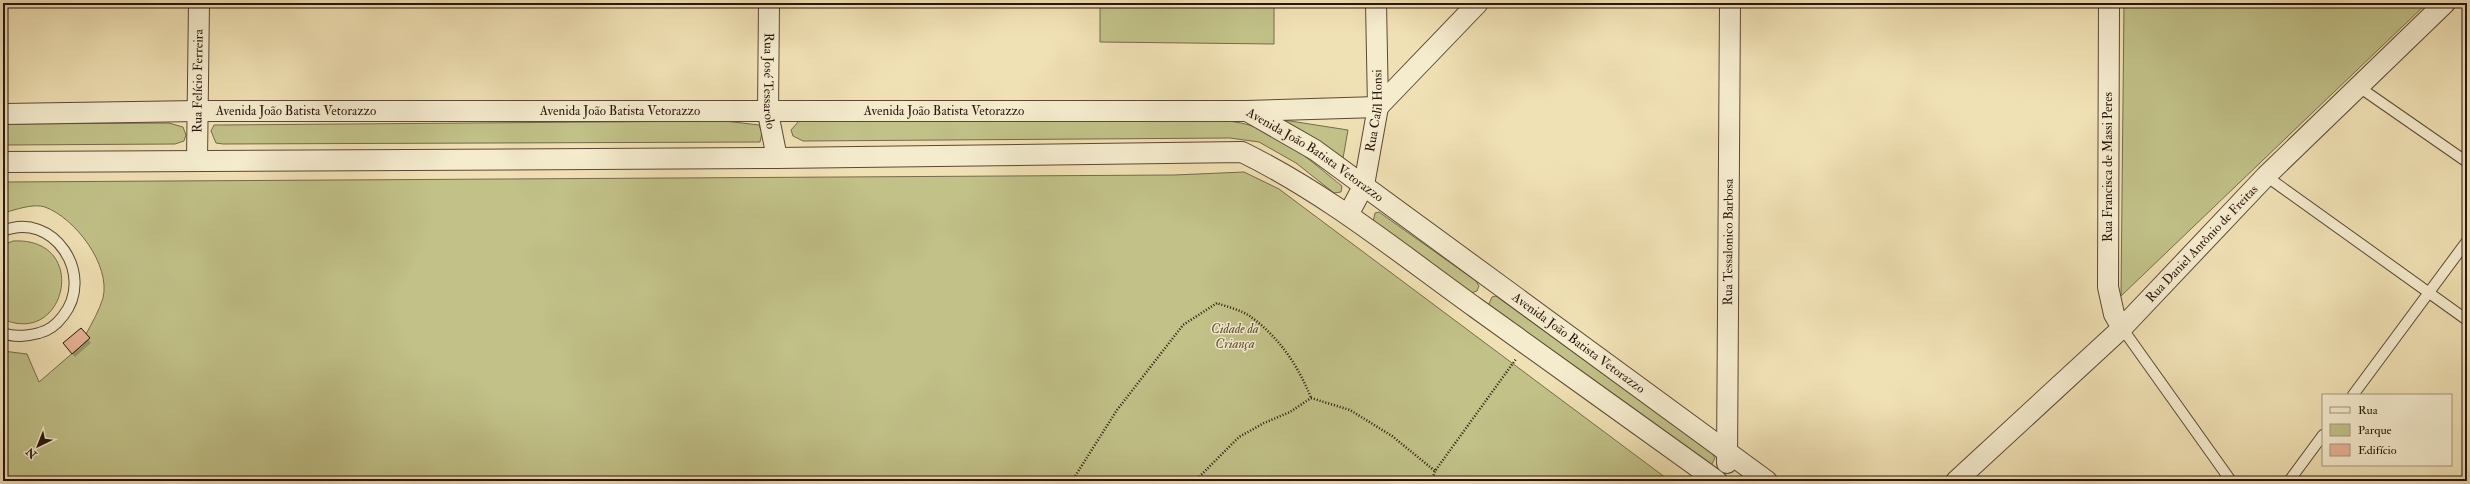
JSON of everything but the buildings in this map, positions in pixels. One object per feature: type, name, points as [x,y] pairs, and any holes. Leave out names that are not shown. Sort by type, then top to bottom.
[{"type":"street","name":"Rua Felício Ferreira","points":[[196,160],[199,3]]},
{"type":"street","name":"Rua José Tessarolo","points":[[770,3],[768,112],[777,158]]},
{"type":"street","name":"Rua Calil Honsi","points":[[1349,213],[1364,185],[1378,108],[1376,3]]},
{"type":"street","points":[[1247,111],[1378,108],[1478,3]]},
{"type":"street","name":"Rua Tessalonico Barbosa","points":[[1727,481],[1730,3]]},
{"type":"street","name":"Rua Francisca de Massi Peres","points":[[2109,3],[2108,288],[2114,314],[2122,328]]},
{"type":"street","name":"Rua Daniel Antônio de Freitas","points":[[1956,481],[2122,328],[2266,176],[2445,3]]},
{"type":"street","name":"Avenida João Batista Vetorazzo","points":[[3,114],[198,111],[1247,111],[1315,150],[1767,481]]},
{"type":"street","points":[[3,162],[777,158],[1242,152],[1286,173],[1349,213],[1475,308],[1717,481]]},
{"type":"street","points":[[1475,308],[1494,282]]},
{"type":"lane","points":[[2359,87],[2467,162]]},
{"type":"lane","points":[[2266,176],[2467,320]]},
{"type":"lane","points":[[3,232],[26,228],[43,232],[58,242],[69,257],[75,274],[75,292],[69,308],[58,323],[43,332],[26,337],[3,333]]},
{"type":"lane","points":[[2354,394],[2467,241]]},
{"type":"lane","points":[[2122,328],[2231,481]]},
{"type":"lane","points":[[2289,481],[2322,436]]},
{"type":"path","points":[[1072,481],[1117,410],[1183,325],[1217,303],[1250,316],[1286,352],[1302,373],[1311,398]]},
{"type":"path","points":[[1432,481],[1435,471],[1526,344]]},
{"type":"path","points":[[1311,398],[1350,410],[1392,436],[1435,471]]},
{"type":"path","points":[[1195,481],[1239,437],[1264,423],[1290,412],[1311,398]]},
{"type":"green space","points":[[1100,3],[1274,3],[1274,44],[1100,42]]},
{"type":"green space","points":[[2124,3],[2427,3],[2121,296]]},
{"type":"green space","points":[[1271,118],[1348,130],[1342,164]]},
{"type":"green space","points":[[1218,120],[1249,125],[1275,136],[1298,151],[1342,186],[1341,192],[1334,193],[1296,163],[1259,142],[1230,138],[803,141],[793,136],[791,130],[799,121]]},
{"type":"green space","points":[[725,121],[759,125],[762,133],[760,142],[223,144],[216,143],[211,131],[214,125]]},
{"type":"green space","points":[[169,123],[183,127],[186,135],[184,141],[175,144],[3,145],[3,124]]},
{"type":"green space","name":"Cidade da Criança","points":[[1244,172],[1279,189],[1670,481],[3,481],[3,351],[27,354],[39,382],[89,339],[86,334],[103,298],[104,285],[102,271],[96,258],[79,232],[68,221],[45,207],[40,206],[24,207],[3,213],[3,182],[1174,175]]},
{"type":"green space","points":[[1379,212],[1476,281],[1479,286],[1477,291],[1471,293],[1373,222],[1375,213]]},
{"type":"green space","points":[[13,241],[38,244],[53,256],[61,272],[61,289],[54,306],[42,318],[25,324],[3,319],[3,245]]},
{"type":"green space","points":[[1496,296],[1712,453],[1715,458],[1711,466],[1488,306],[1492,297]]}]
